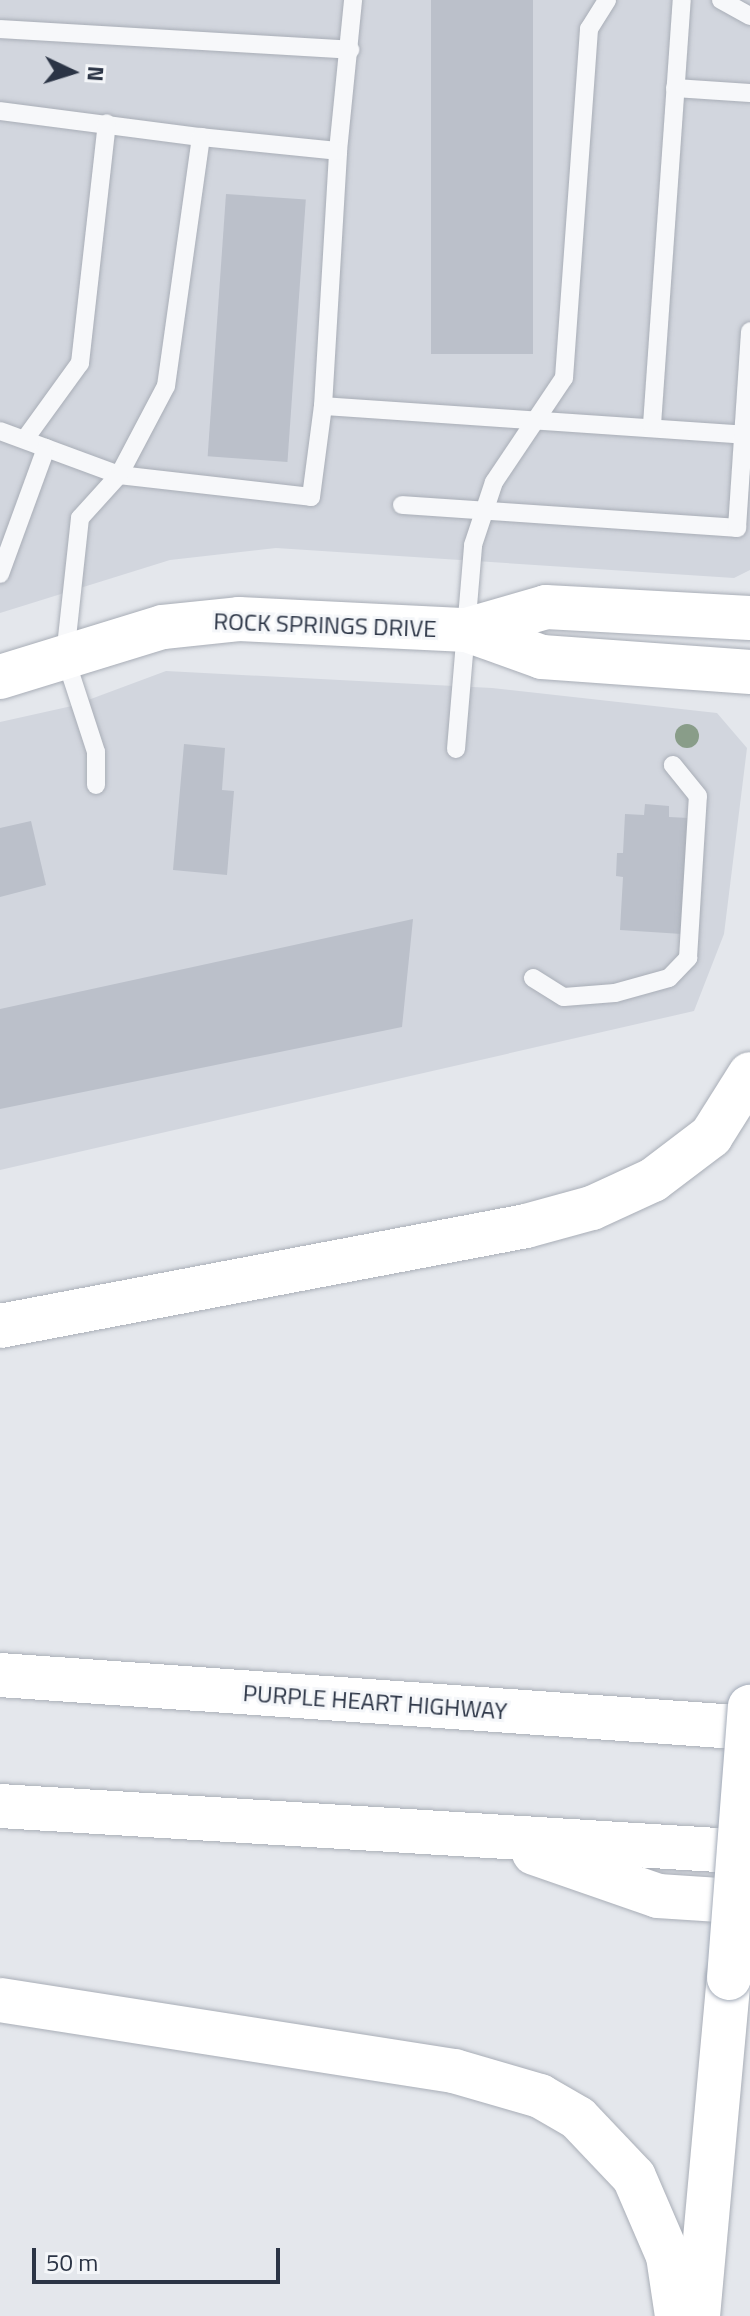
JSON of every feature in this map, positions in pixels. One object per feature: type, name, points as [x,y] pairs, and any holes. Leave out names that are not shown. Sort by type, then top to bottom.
[{"type":"main road","name":"ROCK SPRINGS DRIVE","points":[[467,630],[546,607],[750,618]]},
{"type":"main road","name":"ROCK SPRINGS DRIVE","points":[[0,677],[126,636],[201,620],[467,630],[542,657],[750,672]]},
{"type":"main road","points":[[0,1326],[526,1226],[592,1208],[653,1180],[711,1136],[750,1074]]},
{"type":"main road","name":"PURPLE HEART HIGHWAY","points":[[0,1675],[750,1728]]},
{"type":"main road","points":[[698,2316],[750,1707]]},
{"type":"main road","points":[[0,1806],[750,1852]]},
{"type":"main road","points":[[483,1835],[658,1896],[750,1902]]},
{"type":"main road","points":[[0,2000],[454,2071],[540,2096],[578,2118],[634,2177],[668,2256],[677,2316]]},
{"type":"lane","points":[[0,431],[119,475],[311,497],[323,406],[338,151],[353,0]]},
{"type":"lane","points":[[456,749],[473,545],[494,482],[564,378],[589,29],[607,0]]},
{"type":"lane","points":[[652,425],[682,0]]},
{"type":"lane","points":[[721,0],[750,16]]},
{"type":"lane","points":[[0,29],[350,50]]},
{"type":"lane","points":[[675,88],[750,93]]},
{"type":"lane","points":[[0,111],[338,151]]},
{"type":"lane","points":[[25,439],[80,363],[107,124]]},
{"type":"lane","points":[[96,785],[96,752],[65,657],[80,518],[119,475],[166,386],[201,137]]},
{"type":"lane","points":[[402,505],[485,508],[737,528],[750,331]]},
{"type":"lane","points":[[323,406],[652,425],[743,435]]},
{"type":"lane","points":[[0,574],[46,448]]},
{"type":"lane","points":[[533,978],[564,997],[615,993],[669,978],[688,958],[698,796],[673,765]]},
{"type":"shaded area","points":[[0,0],[750,0],[750,570],[734,578],[276,548],[170,560],[0,613]]},
{"type":"shaded area","points":[[166,671],[492,688],[717,713],[747,748],[724,934],[694,1011],[0,1170],[0,722],[72,706]]},
{"type":"building","points":[[431,0],[533,0],[533,354],[431,354]]},
{"type":"building","points":[[226,194],[306,200],[287,462],[208,456]]},
{"type":"building","points":[[184,744],[225,748],[222,790],[234,791],[227,875],[173,870]]},
{"type":"building","points":[[645,804],[669,806],[669,817],[689,818],[682,934],[620,930],[623,877],[616,876],[617,853],[623,853],[625,814],[644,815]]},
{"type":"building","points":[[31,821],[46,885],[0,897],[0,828]]},
{"type":"building","points":[[413,919],[402,1027],[0,1109],[0,1009]]}]
